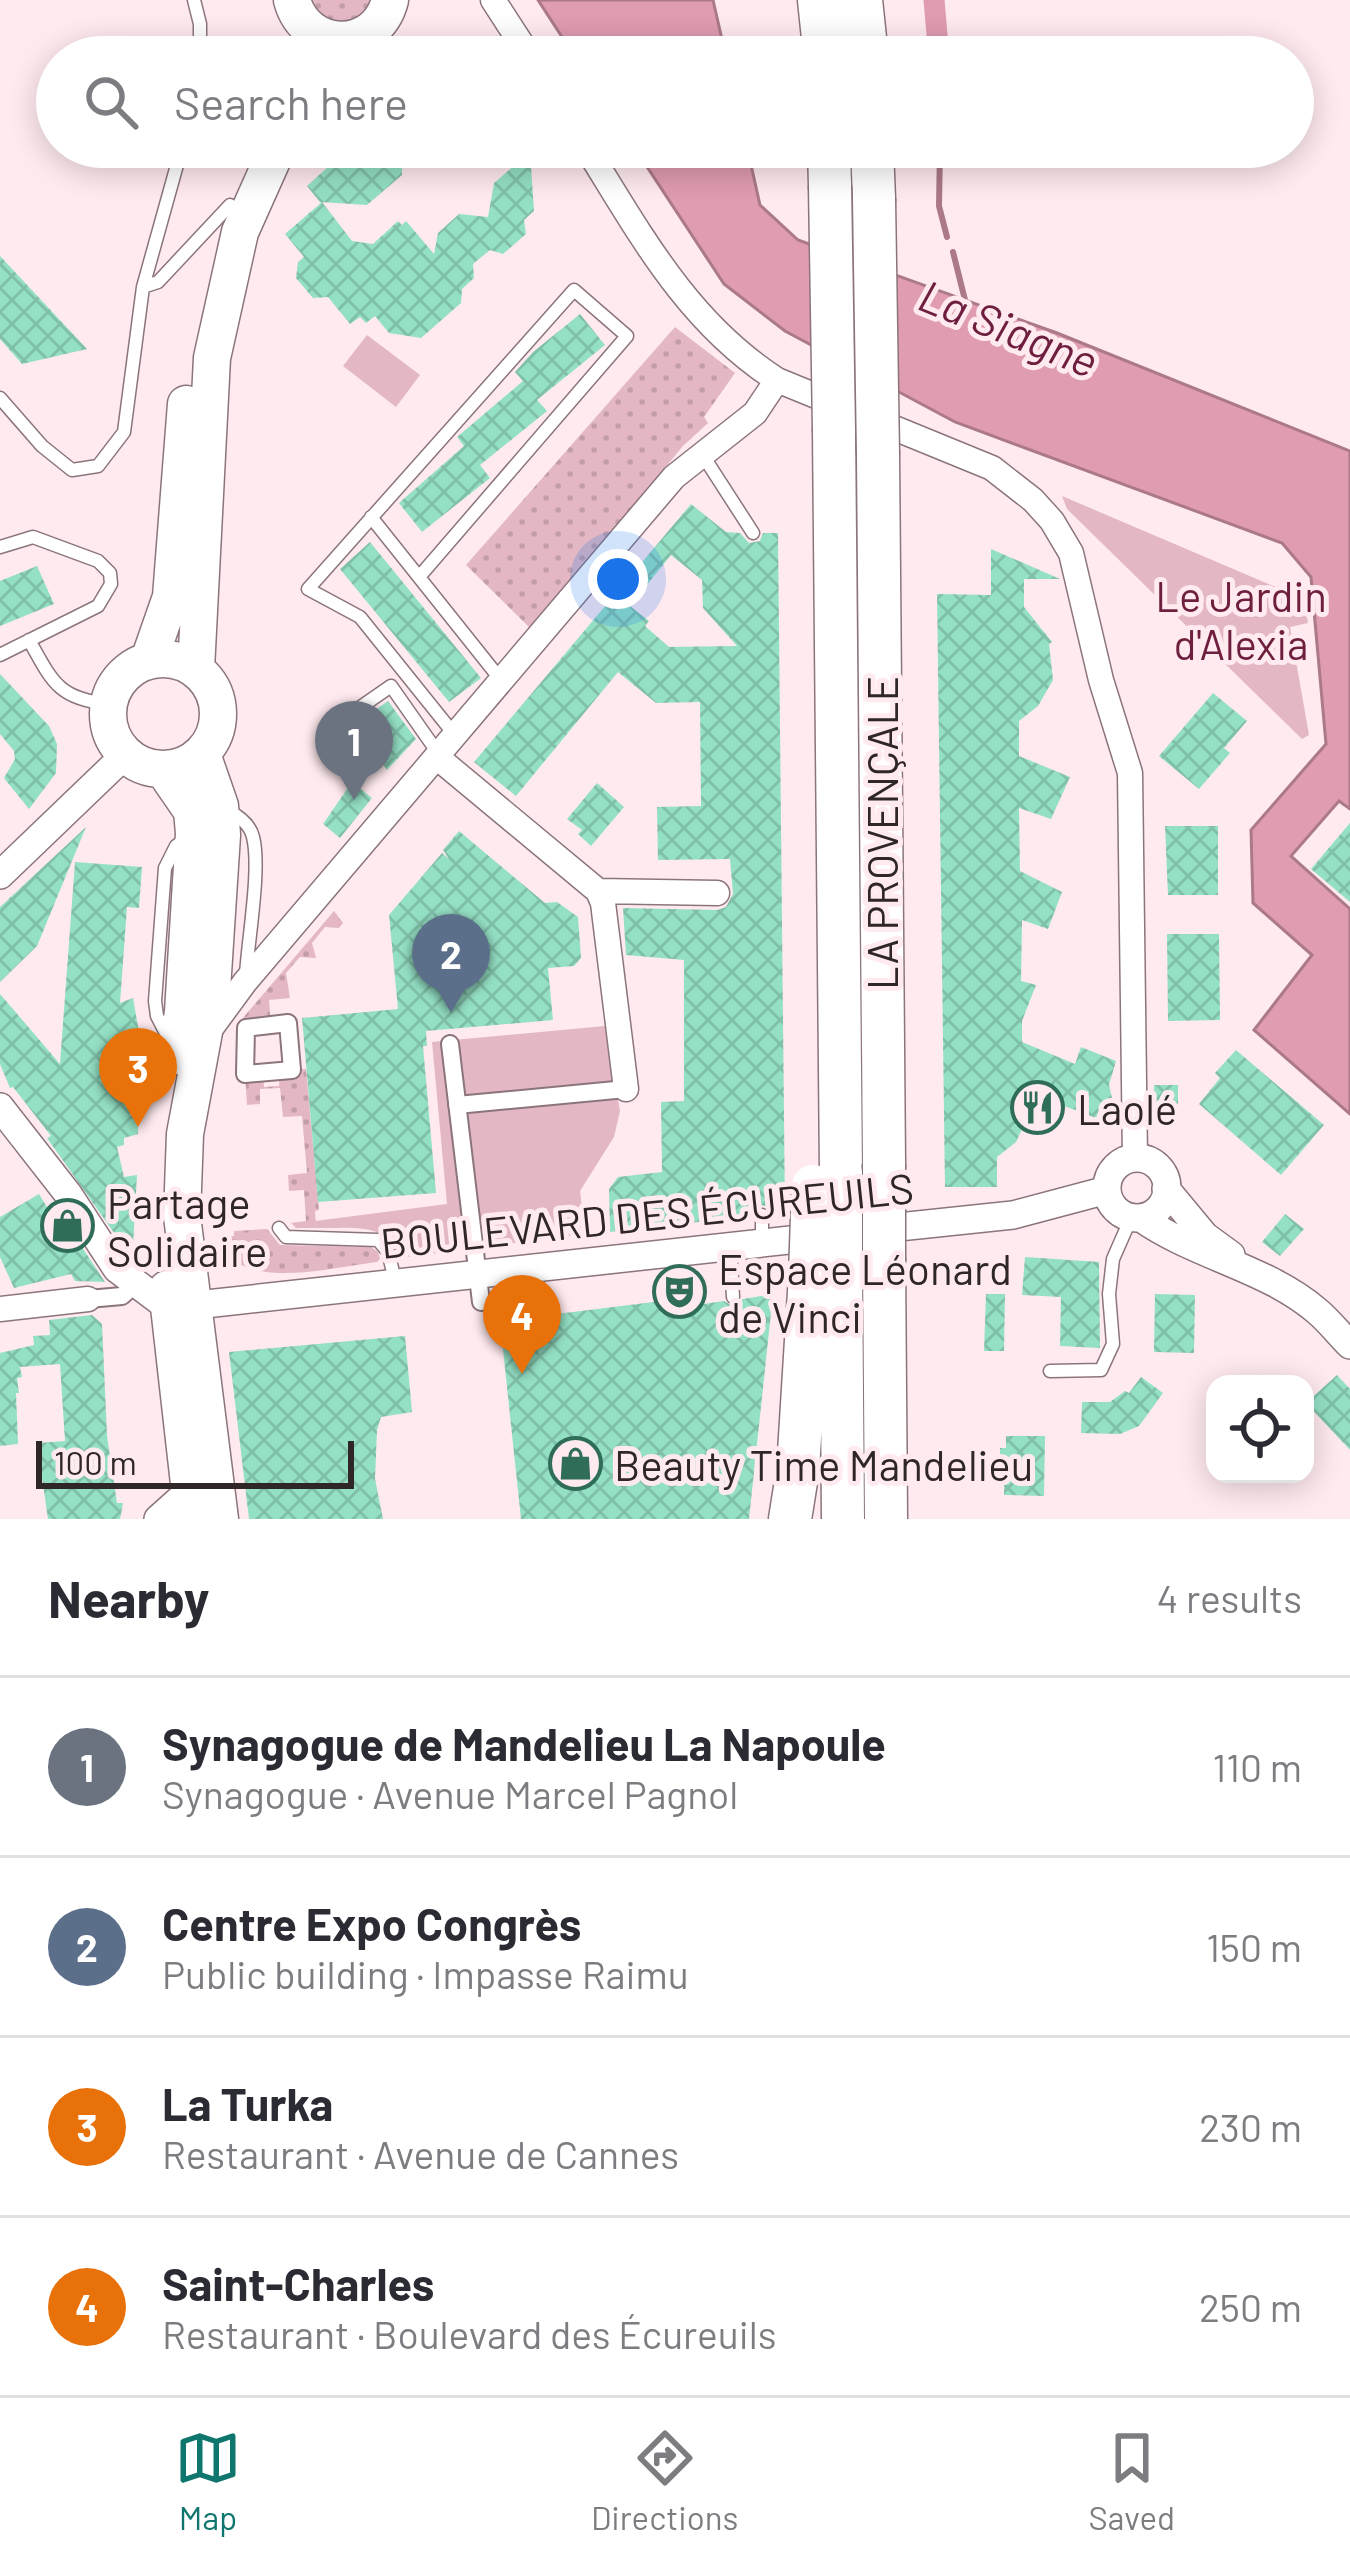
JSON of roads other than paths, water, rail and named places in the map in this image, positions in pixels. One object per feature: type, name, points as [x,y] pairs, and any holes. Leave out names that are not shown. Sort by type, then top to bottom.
[{"type":"highway","points":[[819,0],[823,36]]},
{"type":"highway","points":[[862,0],[865,36]]},
{"type":"highway","name":"LA PROVENÇALE","points":[[829,168],[840,929],[826,1272],[844,1519]]},
{"type":"highway","name":"LA PROVENÇALE","points":[[873,168],[889,1507]]},
{"type":"highway","points":[[790,1519],[826,1272]]},
{"type":"main road","points":[[362,36],[395,3]]},
{"type":"main road","points":[[149,660],[171,597],[189,372],[199,313],[212,256],[246,168]]},
{"type":"main road","points":[[196,669],[212,358],[240,232],[269,168]]},
{"type":"main road","points":[[149,660],[181,662],[196,669],[215,694],[218,710],[212,741],[202,754],[163,770],[142,766],[125,755],[108,723],[108,704],[122,676],[149,660]]},
{"type":"main road","points":[[190,1044],[214,970],[222,835],[220,806],[202,754]]},
{"type":"main road","points":[[163,770],[192,812],[194,833],[183,1012],[190,1044],[182,1178],[190,1506]]},
{"type":"main road","points":[[182,1307],[220,1519]]},
{"type":"street","points":[[493,0],[516,36]]},
{"type":"street","points":[[599,168],[699,318],[777,380],[992,468],[1034,500],[1071,553],[1101,680],[1130,773],[1135,1159]]},
{"type":"street","points":[[190,1044],[674,477],[755,413],[777,380]]},
{"type":"street","points":[[444,749],[598,891],[626,1089],[458,1105]]},
{"type":"street","points":[[0,875],[125,755]]},
{"type":"street","points":[[598,891],[717,892]]},
{"type":"street","points":[[450,1044],[479,1288]]},
{"type":"street","points":[[0,1107],[68,1194],[117,1269],[134,1285],[182,1307]]},
{"type":"street","points":[[1263,1279],[1205,1236],[1166,1190],[1159,1168],[1135,1159],[1118,1166],[1107,1190],[1114,1208],[1315,1308],[1350,1345]]},
{"type":"street","name":"BOULEVARD DES ÉCUREUILS","points":[[182,1307],[396,1284],[479,1288],[730,1246],[762,1229],[1013,1215],[1107,1190]]},
{"type":"street","points":[[1136,1218],[1158,1209],[1166,1190]]},
{"type":"street","points":[[0,1309],[122,1296],[134,1285]]},
{"type":"street","points":[[158,1519],[190,1506]]},
{"type":"lane","points":[[194,0],[200,36]]},
{"type":"lane","points":[[0,398],[42,446],[72,470],[98,466],[124,432],[142,286],[176,168]]},
{"type":"lane","points":[[142,286],[158,282],[230,205]]},
{"type":"lane","points":[[419,577],[627,337],[574,290],[308,589],[360,617],[444,749]]},
{"type":"lane","points":[[701,454],[753,533]]},
{"type":"lane","points":[[371,517],[501,680]]},
{"type":"lane","points":[[0,547],[33,537],[98,561],[110,573],[107,596],[98,606],[0,655]]},
{"type":"lane","points":[[29,640],[63,692],[108,704]]},
{"type":"lane","points":[[355,739],[342,719],[392,686],[444,749]]},
{"type":"lane","points":[[220,806],[240,817],[253,832],[245,982]]},
{"type":"lane","points":[[1050,1371],[1101,1370],[1113,1344],[1109,1294],[1113,1258],[1136,1218]]},
{"type":"lane","points":[[279,1228],[286,1237],[378,1240],[388,1252],[396,1284]]},
{"type":"lane","points":[[730,1246],[733,1297]]},
{"type":"water","points":[[538,0],[713,0],[721,36],[561,36]]},
{"type":"water","name":"La Siagne","points":[[648,168],[752,168],[760,205],[798,240],[1057,333],[1350,451],[1350,809],[1339,801],[1291,856],[1350,909],[1350,1114],[1254,1030],[1312,955],[1253,903],[1251,830],[1326,744],[1311,577],[1282,543],[955,422],[785,331],[724,284]]},
{"type":"waterway","points":[[934,0],[937,36]]},
{"type":"waterway","points":[[940,168],[939,206],[947,237]]},
{"type":"waterway","name":"La Siagne","points":[[953,252],[965,300]]},
{"type":"place","name":"Synagogue de Mandelieu La Napoule","points":[[354,800]]},
{"type":"place","name":"Centre Expo Congrès","points":[[451,1013]]},
{"type":"place","name":"Laolé","points":[[1038,1108]]},
{"type":"place","name":"La Turka","points":[[138,1127]]},
{"type":"place","name":"Partage Solidaire","points":[[68,1226]]},
{"type":"place","name":"Espace Léonard de Vinci","points":[[679,1292]]},
{"type":"place","name":"Saint-Charles","points":[[522,1374]]},
{"type":"place","name":"Beauty Time Mandelieu","points":[[575,1464]]},
{"type":"park label","name":"Le Jardin d'Alexia","points":[[1241,619]]}]
